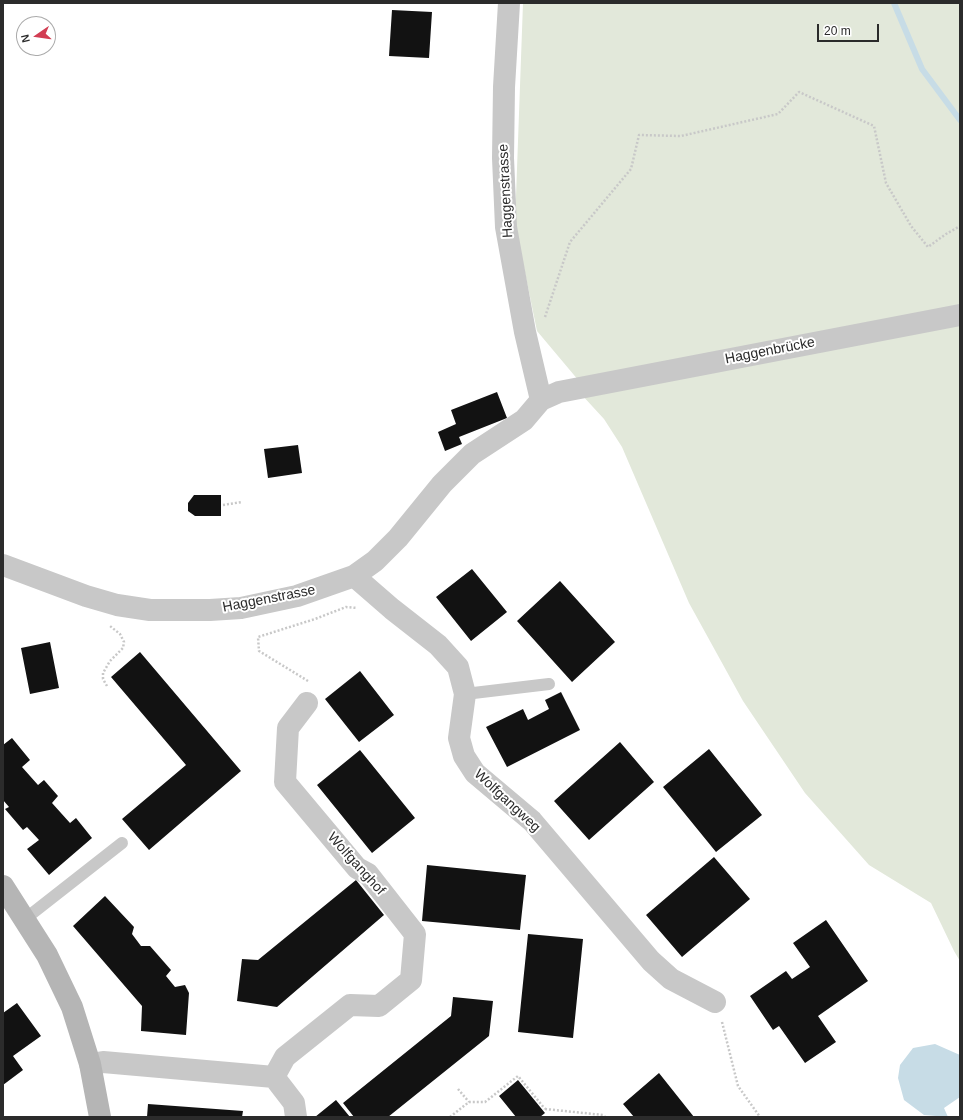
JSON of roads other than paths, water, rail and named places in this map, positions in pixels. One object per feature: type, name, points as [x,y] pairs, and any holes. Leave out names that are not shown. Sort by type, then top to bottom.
[{"type":"street","name":"Haggenstrasse","points":[[509,3],[504,87],[503,158],[506,227],[525,332],[541,400]]},
{"type":"street","name":"Haggenbrücke","points":[[580,388],[960,315]]},
{"type":"street","name":"Haggenstrasse","points":[[3,564],[86,596],[117,605],[150,610],[210,610],[241,608],[297,596],[354,576],[376,561],[398,538],[442,484],[472,454],[524,420],[541,400],[559,392],[580,388]]},
{"type":"street","name":"Wolfgangweg","points":[[354,576],[392,609],[438,645],[458,667],[465,694],[459,738],[464,756],[475,773],[532,821],[651,961],[672,979],[715,1002]]},
{"type":"street","name":"Wolfganghof","points":[[274,1077],[285,1057],[350,1005],[380,1006],[411,980],[412,973],[415,934],[368,874],[357,868],[285,782],[288,728],[307,703]]},
{"type":"street","points":[[3,886],[47,955],[72,1007],[90,1064],[100,1117]]},
{"type":"street","points":[[90,1064],[103,1062],[274,1077],[294,1102],[296,1117]]},
{"type":"lane","points":[[465,694],[550,684]]},
{"type":"lane","points":[[25,919],[122,843]]},
{"type":"water","points":[[935,1044],[960,1055],[960,1097],[944,1108],[948,1117],[924,1115],[904,1100],[898,1078],[900,1065],[913,1048]]},
{"type":"waterway","points":[[894,3],[922,69],[960,120]]}]
